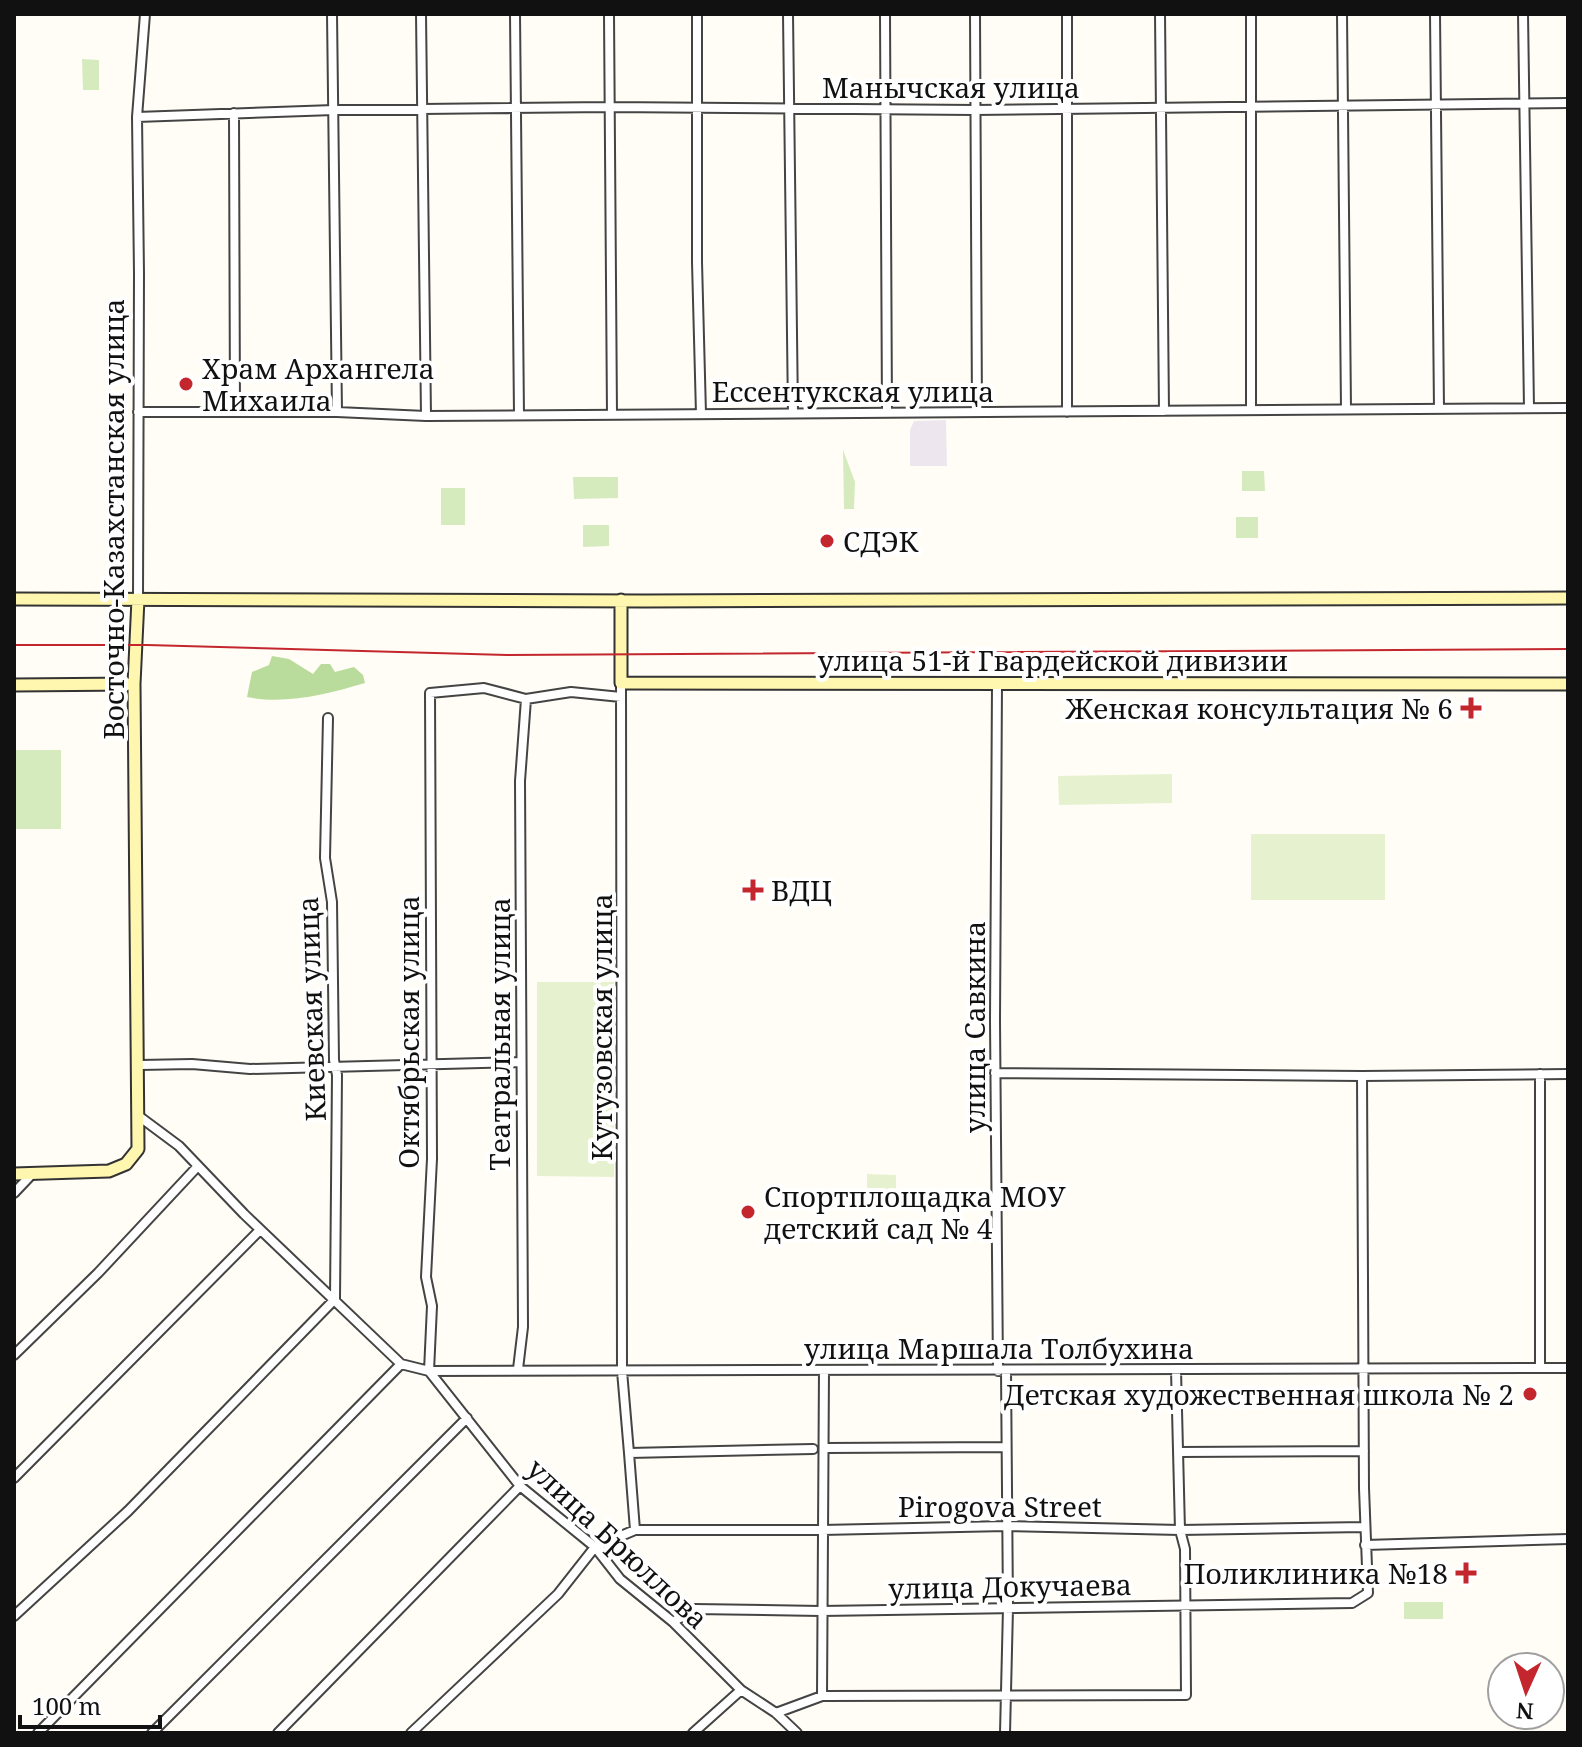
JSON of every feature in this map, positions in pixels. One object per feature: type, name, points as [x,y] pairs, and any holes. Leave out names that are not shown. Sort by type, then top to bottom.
[{"type":"main road","points":[[14,599],[1568,598]]},
{"type":"main road","name":"Восточно-Казахстанская улица","points":[[14,1174],[119,1169],[138,1149],[140,1065],[134,684],[138,599]]},
{"type":"main road","points":[[621,600],[621,683]]},
{"type":"main road","name":"улица 51-й Гвардейской дивизии","points":[[621,683],[1568,684]]},
{"type":"main road","points":[[14,685],[134,684]]},
{"type":"street","name":"Восточно-Казахстанская улица","points":[[138,599],[137,117],[145,14]]},
{"type":"street","points":[[332,14],[337,412]]},
{"type":"street","points":[[421,14],[426,416]]},
{"type":"street","points":[[515,14],[519,415]]},
{"type":"street","points":[[609,14],[612,415]]},
{"type":"street","points":[[697,14],[697,262],[701,414]]},
{"type":"street","points":[[788,14],[793,413]]},
{"type":"street","points":[[885,14],[887,413]]},
{"type":"street","points":[[975,14],[977,412]]},
{"type":"street","points":[[1067,14],[1067,412]]},
{"type":"street","points":[[1160,14],[1164,411]]},
{"type":"street","points":[[1251,14],[1251,410]]},
{"type":"street","points":[[1342,14],[1346,409]]},
{"type":"street","points":[[1435,14],[1439,409]]},
{"type":"street","points":[[1523,14],[1529,408]]},
{"type":"street","name":"Манычская улица","points":[[334,110],[609,107],[975,110],[1568,103]]},
{"type":"street","points":[[137,117],[334,110]]},
{"type":"street","points":[[234,113],[235,412]]},
{"type":"street","name":"Ессентукская улица","points":[[138,412],[337,412],[426,416],[1568,408]]},
{"type":"street","name":"Кутузовская улица","points":[[621,683],[622,1371],[635,1530]]},
{"type":"street","name":"улица Савкина","points":[[997,684],[995,1073],[1006,1447],[1008,1608],[1005,1733]]},
{"type":"street","name":"Октябрьская улица","points":[[429,1371],[432,1306],[426,1277],[432,1159],[430,693],[484,688],[526,699]]},
{"type":"street","points":[[526,699],[571,692],[621,697]]},
{"type":"street","name":"Театральная улица","points":[[518,1369],[523,1327],[520,781],[526,699]]},
{"type":"street","name":"Киевская улица","points":[[328,718],[325,858],[332,902],[337,1075],[335,1299]]},
{"type":"street","points":[[140,1065],[192,1064],[250,1069],[521,1062]]},
{"type":"street","points":[[995,1073],[1568,1074]]},
{"type":"street","points":[[1540,1074],[1540,1368]]},
{"type":"street","points":[[1362,1076],[1365,1545],[1568,1539]]},
{"type":"street","points":[[140,1117],[179,1146],[260,1230],[401,1364],[429,1371]]},
{"type":"street","points":[[14,1355],[98,1273],[198,1166]]},
{"type":"street","points":[[14,1193],[33,1173]]},
{"type":"street","points":[[14,1478],[260,1230]]},
{"type":"street","points":[[14,1616],[128,1511],[335,1299]]},
{"type":"street","points":[[38,1733],[401,1364]]},
{"type":"street","name":"улица Маршала Толбухина","points":[[429,1371],[1568,1368]]},
{"type":"street","points":[[822,1696],[824,1370]]},
{"type":"street","points":[[776,1713],[822,1696],[1186,1695],[1185,1549],[1180,1530],[1176,1370]]},
{"type":"street","name":"улица Брюллова","points":[[429,1371],[520,1486],[595,1547],[620,1579],[673,1622],[741,1690],[776,1713],[797,1733]]},
{"type":"street","points":[[152,1733],[467,1418]]},
{"type":"street","points":[[825,1448],[1006,1447]]},
{"type":"street","points":[[629,1453],[813,1449]]},
{"type":"street","points":[[1179,1452],[1364,1451]]},
{"type":"street","points":[[278,1733],[520,1486]]},
{"type":"street","name":"Pirogova Street","points":[[635,1530],[1006,1526],[1180,1530],[1364,1527]]},
{"type":"street","points":[[411,1733],[558,1594],[595,1547],[635,1530]]},
{"type":"street","name":"улица Докучаева","points":[[673,1622],[694,1609],[821,1611],[1352,1603],[1368,1593],[1365,1545]]},
{"type":"street","points":[[693,1733],[741,1690]]},
{"type":"shaded area","points":[[946,420],[947,466],[910,466],[910,430],[914,421]]},
{"type":"green space","points":[[82,59],[99,60],[99,90],[83,90]]},
{"type":"green space","points":[[843,450],[855,482],[854,509],[844,509]]},
{"type":"green space","points":[[1242,471],[1264,471],[1265,491],[1242,491]]},
{"type":"green space","points":[[573,477],[618,477],[618,498],[574,499]]},
{"type":"green space","points":[[441,488],[465,488],[465,525],[441,525]]},
{"type":"green space","points":[[1236,517],[1258,517],[1258,538],[1236,538]]},
{"type":"green space","points":[[583,525],[609,525],[609,546],[583,547]]},
{"type":"green space","points":[[272,656],[289,659],[313,674],[321,664],[330,664],[335,672],[354,667],[363,675],[365,683],[291,699],[247,697],[252,672],[269,665]]},
{"type":"green space","points":[[14,750],[61,750],[61,829],[14,829]]},
{"type":"green space","points":[[1172,774],[1172,803],[1059,805],[1058,776]]},
{"type":"green space","points":[[1251,834],[1385,834],[1385,900],[1251,900]]},
{"type":"green space","points":[[537,982],[614,982],[614,1177],[537,1176]]},
{"type":"green space","points":[[867,1174],[896,1175],[896,1191],[867,1191]]},
{"type":"green space","points":[[1404,1602],[1443,1602],[1443,1619],[1404,1619]]},
{"type":"tram line","points":[[14,645],[147,645],[507,655],[1568,649]]},
{"type":"place","name":"Храм Архангела Михаила","points":[[186,384]]},
{"type":"place","name":"СДЭК","points":[[827,541]]},
{"type":"place","name":"Женская консультация № 6","points":[[1471,708]]},
{"type":"place","name":"ВДЦ","points":[[753,890]]},
{"type":"place","name":"Спортплощадка МОУ детский сад № 4","points":[[748,1212]]},
{"type":"place","name":"Детская художественная школа № 2","points":[[1530,1394]]},
{"type":"place","name":"Поликлиника №18","points":[[1466,1573]]}]
